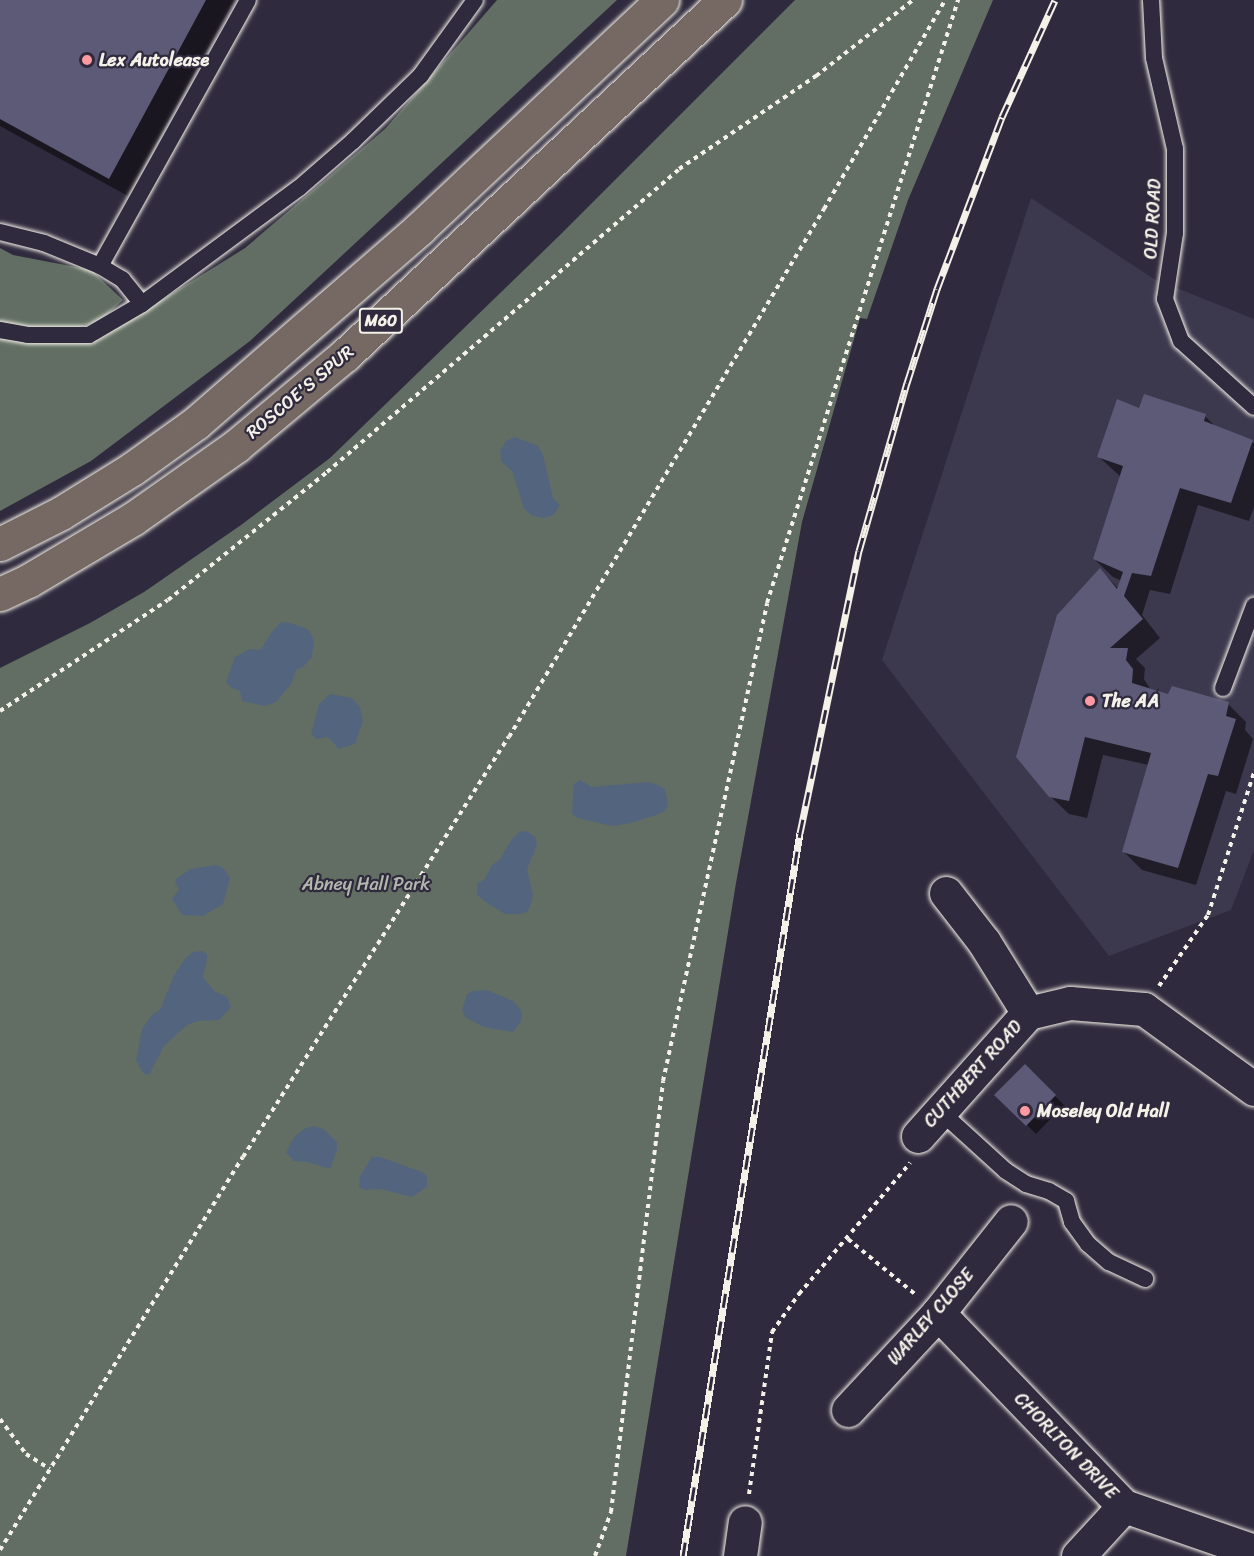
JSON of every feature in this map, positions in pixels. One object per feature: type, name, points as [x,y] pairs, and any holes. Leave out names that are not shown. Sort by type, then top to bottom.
[{"type":"highway","name":"M60","points":[[0,544],[61,513],[132,469],[196,423],[419,229],[662,0]]},
{"type":"highway","name":"ROSCOE'S SPUR","points":[[0,594],[28,581],[134,518],[236,446],[345,355],[725,0]]},
{"type":"street","name":"CUTHBERT ROAD","points":[[946,893],[984,942],[1028,1013]]},
{"type":"street","name":"CUTHBERT ROAD","points":[[918,1136],[1028,1013],[1070,1003],[1144,1009]]},
{"type":"street","points":[[1144,1009],[1254,1089]]},
{"type":"street","name":"WARLEY CLOSE","points":[[848,1410],[938,1312],[1011,1221]]},
{"type":"street","name":"CHORLTON DRIVE","points":[[938,1312],[1124,1506],[1254,1551]]},
{"type":"street","points":[[1078,1556],[1124,1506]]},
{"type":"street","points":[[740,1556],[745,1522]]},
{"type":"lane","points":[[100,266],[248,0]]},
{"type":"lane","points":[[0,330],[28,335],[89,335],[142,304],[299,188],[353,141],[420,75],[475,0]]},
{"type":"lane","name":"OLD ROAD","points":[[1151,0],[1154,58],[1175,149],[1175,233],[1165,299],[1180,341],[1254,408]]},
{"type":"lane","points":[[0,232],[44,243],[100,266],[122,279],[142,304]]},
{"type":"lane","points":[[1223,688],[1254,606]]},
{"type":"lane","points":[[940,1111],[1006,1171],[1026,1184],[1049,1191],[1066,1201],[1072,1222],[1088,1244],[1109,1262],[1144,1279]]},
{"type":"path","points":[[0,711],[168,600],[327,472],[679,169],[816,76],[913,0]]},
{"type":"path","points":[[0,1550],[249,1147],[509,737],[812,229],[945,0]]},
{"type":"path","points":[[595,1556],[611,1512],[663,1081],[767,603],[958,0]]},
{"type":"path","points":[[1144,1009],[1208,915],[1254,773]]},
{"type":"path","points":[[745,1522],[772,1332],[799,1294],[848,1239],[920,1150],[918,1136]]},
{"type":"path","points":[[848,1239],[938,1312]]},
{"type":"path","points":[[0,1419],[26,1454],[50,1469]]},
{"type":"shaded area","points":[[1031,198],[1154,279],[1254,319],[1254,850],[1231,910],[1109,956],[882,660]]},
{"type":"green space","points":[[497,0],[617,0],[250,341],[91,461],[0,511],[0,339],[98,340],[245,248],[385,129]]},
{"type":"green space","name":"Abney Hall Park","points":[[795,0],[993,0],[908,200],[867,319],[860,318],[802,522],[736,883],[626,1556],[0,1556],[0,668],[90,623],[144,592],[241,525],[330,458],[559,236]]},
{"type":"green space","points":[[0,248],[13,255],[91,270],[123,300],[100,321],[73,329],[14,327],[0,324]]},
{"type":"water","points":[[515,437],[538,446],[543,455],[553,498],[560,505],[554,515],[544,518],[533,516],[524,509],[512,471],[501,461],[500,451],[506,441]]},
{"type":"water","points":[[288,622],[307,629],[311,634],[314,640],[312,657],[303,667],[296,670],[291,684],[276,702],[265,706],[242,701],[240,691],[230,687],[226,682],[235,657],[250,649],[260,650],[280,623]]},
{"type":"water","points":[[330,694],[352,698],[360,707],[363,721],[355,744],[339,749],[328,737],[317,739],[311,734],[319,704]]},
{"type":"water","points":[[580,780],[592,787],[648,782],[665,789],[668,804],[665,811],[659,814],[612,826],[578,818],[572,814],[573,792],[574,784]]},
{"type":"water","points":[[527,831],[536,838],[537,845],[527,869],[533,895],[531,904],[528,911],[522,914],[505,914],[477,894],[477,884],[485,879],[491,866],[499,860],[512,839],[519,832]]},
{"type":"water","points":[[216,865],[223,868],[230,878],[223,904],[203,916],[182,915],[172,899],[179,889],[175,882],[177,878],[191,869]]},
{"type":"water","points":[[202,951],[207,954],[203,977],[214,991],[227,997],[231,1007],[219,1020],[198,1021],[187,1025],[164,1046],[149,1075],[143,1073],[136,1060],[142,1029],[152,1015],[160,1010],[174,975],[185,959],[193,952]]},
{"type":"water","points":[[487,990],[513,1001],[521,1010],[522,1019],[513,1032],[484,1027],[466,1018],[462,1010],[467,994]]},
{"type":"water","points":[[313,1126],[324,1129],[337,1142],[337,1150],[330,1169],[308,1162],[294,1161],[286,1153],[294,1137],[304,1129]]},
{"type":"water","points":[[372,1157],[380,1157],[422,1172],[427,1176],[427,1187],[412,1197],[380,1189],[365,1190],[359,1187],[360,1176]]},
{"type":"building","name":"Lex Autolease","points":[[0,0],[206,0],[109,179],[0,119]]},
{"type":"building","points":[[1144,394],[1206,414],[1204,421],[1253,440],[1231,503],[1180,488],[1151,576],[1132,573],[1124,596],[1143,619],[1110,648],[1128,648],[1126,660],[1133,669],[1132,683],[1168,694],[1172,686],[1229,702],[1226,716],[1236,719],[1218,776],[1208,774],[1178,868],[1122,852],[1151,753],[1085,737],[1069,801],[1049,797],[1016,757],[1057,615],[1100,568],[1117,589],[1123,572],[1093,559],[1123,466],[1097,457],[1117,399],[1139,408]]},
{"type":"building","name":"Moseley Old Hall","points":[[1025,1064],[1056,1095],[1026,1126],[994,1095]]},
{"type":"railway","points":[[683,1556],[800,833],[859,551],[907,383],[937,289],[1002,117],[1055,0]]},
{"type":"place","name":"Lex Autolease","points":[[87,60]]},
{"type":"place","name":"The AA","points":[[1090,701]]},
{"type":"place","name":"Moseley Old Hall","points":[[1025,1111]]}]
